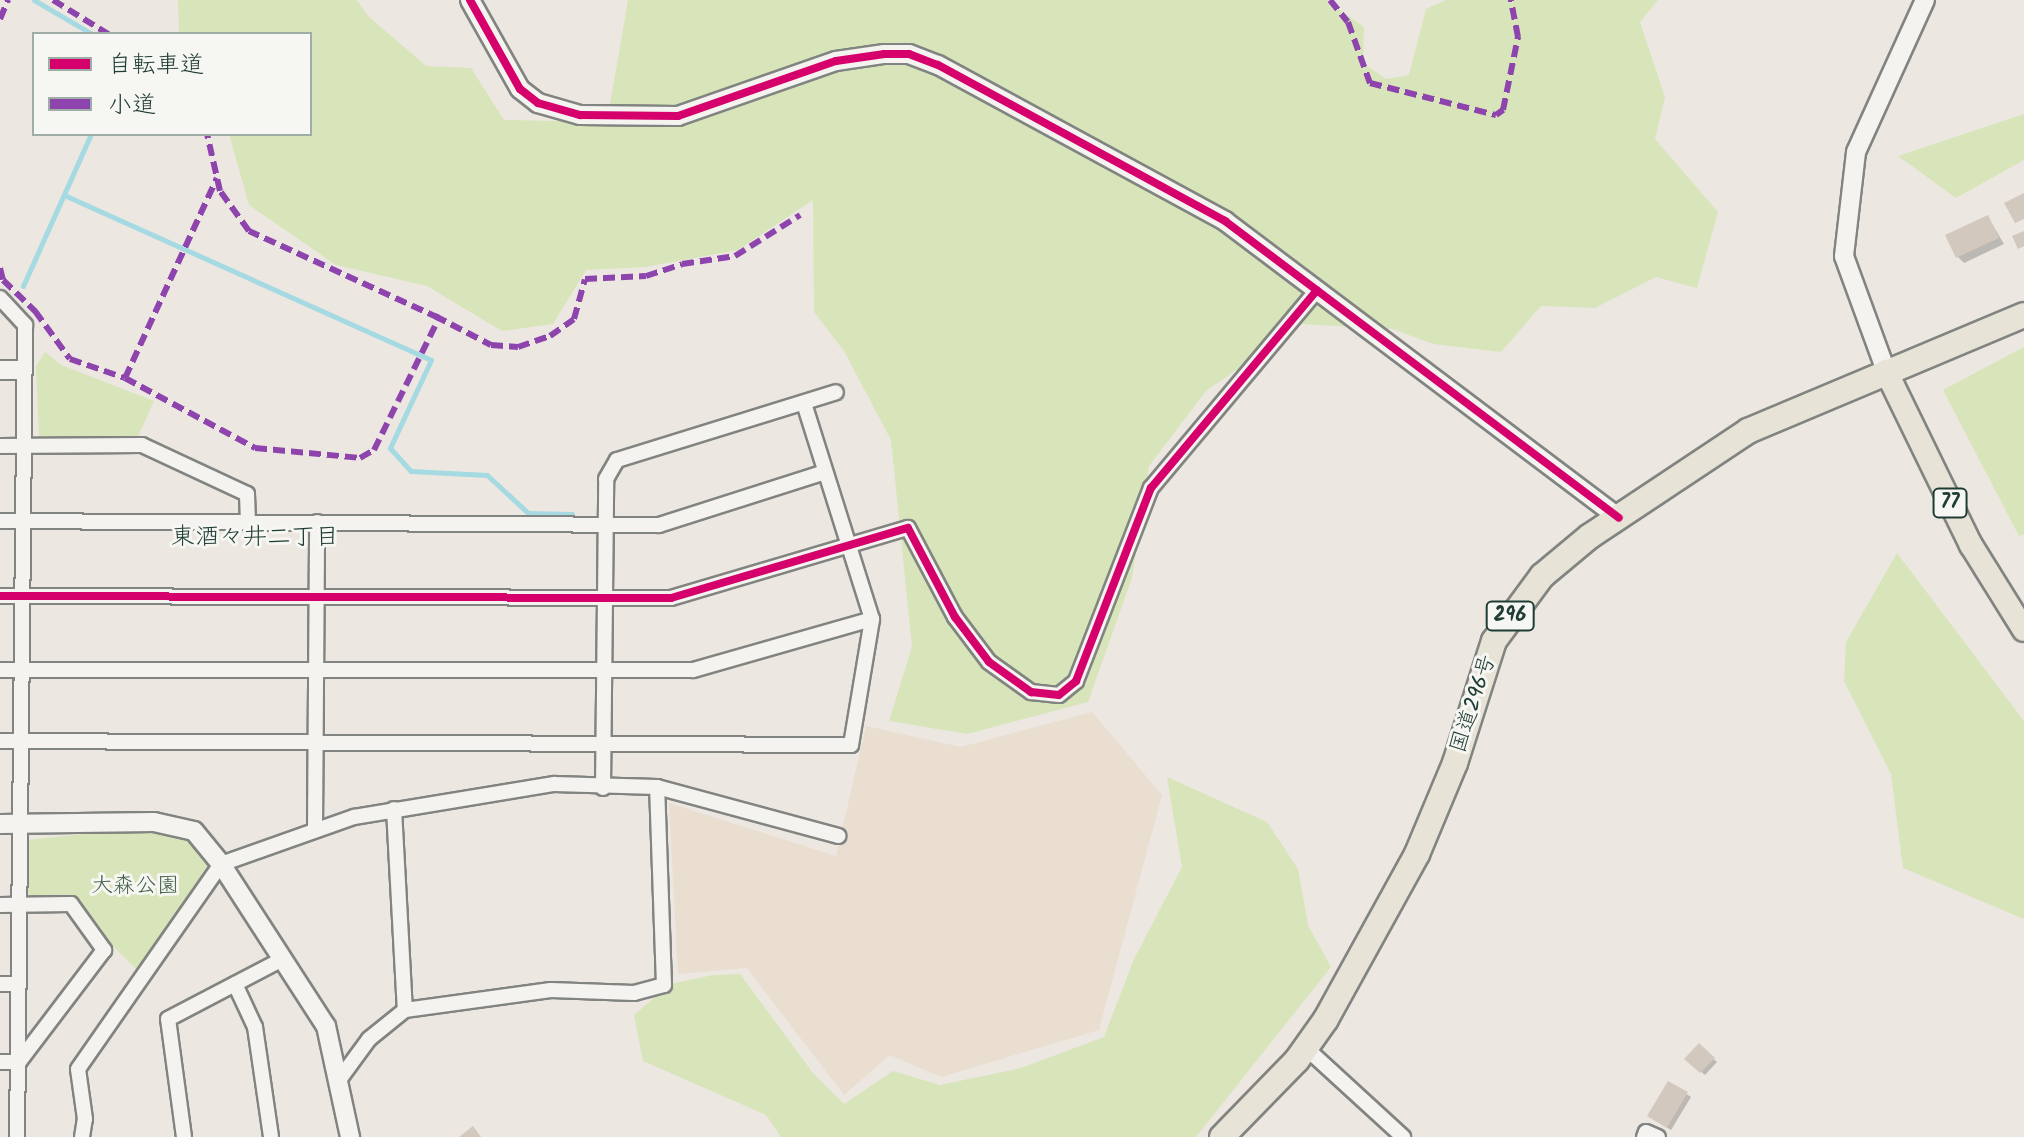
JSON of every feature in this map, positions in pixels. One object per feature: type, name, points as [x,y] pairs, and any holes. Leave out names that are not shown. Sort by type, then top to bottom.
[{"type":"highway","name":"国道296号","points":[[1222,1137],[1306,1048],[1417,854],[1455,763],[1494,641],[1542,576],[1619,518],[1748,431],[2024,315]]},
{"type":"main road","name":"77","points":[[1886,371],[1971,545],[2024,630]]},
{"type":"street","points":[[470,0],[520,89],[538,103],[580,115],[678,116],[836,61],[909,54],[1225,221],[1619,518]]},
{"type":"street","points":[[1886,371],[1844,256],[1856,152],[1925,0]]},
{"type":"street","points":[[0,596],[671,598],[908,528],[955,617],[989,662],[1031,692],[1059,695],[1076,681],[1151,488],[1317,290]]},
{"type":"street","points":[[0,298],[25,325],[20,521],[21,670],[18,741],[9,824],[18,905],[17,1137]]},
{"type":"street","points":[[0,370],[22,370]]},
{"type":"street","points":[[603,788],[607,671],[606,479],[617,460],[836,392]]},
{"type":"street","points":[[0,741],[851,745],[872,619],[804,403]]},
{"type":"street","points":[[0,446],[142,445],[247,494],[248,523]]},
{"type":"street","points":[[0,521],[659,525],[825,472]]},
{"type":"street","points":[[315,828],[313,742],[317,522]]},
{"type":"street","points":[[0,670],[693,670],[872,619]]},
{"type":"street","points":[[82,1137],[85,1119],[78,1069],[221,864],[315,828],[394,809],[554,784],[603,788],[657,787],[839,836]]},
{"type":"street","points":[[339,1080],[369,1039],[405,1010],[551,990],[634,993],[664,985],[657,787]]},
{"type":"street","points":[[394,809],[405,1010]]},
{"type":"street","points":[[9,824],[176,824],[194,831],[221,864],[326,1026],[350,1137]]},
{"type":"street","points":[[0,905],[71,904],[104,950],[19,1062]]},
{"type":"street","points":[[184,1137],[168,1019],[281,960]]},
{"type":"street","points":[[0,984],[18,984]]},
{"type":"street","points":[[235,984],[255,1027],[271,1137]]},
{"type":"street","points":[[1306,1048],[1403,1137]]},
{"type":"street","points":[[0,1062],[19,1062]]},
{"type":"street","points":[[1644,1137],[1646,1132],[1658,1137]]},
{"type":"shaded area","points":[[1092,712],[1162,795],[1099,1030],[941,1077],[890,1055],[844,1095],[747,968],[678,974],[669,803],[836,856],[866,726],[961,747]]},
{"type":"green space","points":[[178,0],[357,0],[368,16],[426,66],[471,68],[504,120],[607,122],[628,0],[1326,0],[1364,27],[1363,63],[1386,79],[1409,75],[1426,9],[1446,0],[1658,0],[1640,22],[1665,97],[1655,139],[1718,212],[1697,288],[1656,277],[1595,308],[1541,306],[1501,352],[1433,344],[1393,329],[1302,324],[1206,391],[1149,466],[1132,578],[1088,702],[967,734],[889,721],[912,647],[891,440],[844,351],[814,312],[813,200],[738,250],[645,267],[586,270],[553,324],[502,331],[427,286],[336,265],[249,205],[230,136],[312,136],[312,32],[179,32]]},
{"type":"green space","points":[[2024,114],[2024,160],[1956,198],[1898,156]]},
{"type":"green space","points":[[2024,347],[2024,534],[2019,536],[1943,390]]},
{"type":"green space","points":[[45,352],[61,365],[154,401],[137,439],[39,439],[36,366]]},
{"type":"green space","points":[[1897,553],[2024,721],[2024,919],[1903,868],[1891,774],[1844,681],[1846,642]]},
{"type":"green space","points":[[1167,777],[1267,822],[1298,869],[1308,925],[1331,967],[1196,1137],[781,1137],[766,1115],[643,1061],[634,1015],[670,984],[713,975],[740,974],[813,1073],[844,1104],[893,1071],[940,1085],[1021,1068],[1104,1037],[1134,959],[1182,867]]},
{"type":"green space","name":"大森公園","points":[[169,825],[194,831],[221,864],[143,976],[71,904],[27,894],[27,840]]},
{"type":"building","points":[[2024,193],[2024,219],[2015,223],[2004,203]]},
{"type":"building","points":[[1988,215],[1999,238],[1956,258],[1945,235]]},
{"type":"building","points":[[2024,231],[2024,246],[2018,249],[2012,236]]},
{"type":"building","points":[[1699,1043],[1715,1058],[1700,1073],[1684,1059]]},
{"type":"building","points":[[1668,1081],[1688,1092],[1667,1128],[1647,1116]]},
{"type":"building","points":[[473,1126],[481,1137],[459,1137]]},
{"type":"waterway","points":[[34,0],[89,32]]},
{"type":"waterway","points":[[23,286],[90,136]]},
{"type":"waterway","points":[[64,195],[431,360],[390,448],[411,471],[487,475],[528,513],[572,514]]},
{"type":"marked path","points":[[0,19],[8,0]]},
{"type":"marked path","points":[[53,0],[105,32]]},
{"type":"marked path","points":[[1330,0],[1348,22],[1370,83],[1496,115],[1503,110],[1518,37],[1511,0]]},
{"type":"marked path","points":[[0,268],[3,280],[35,311],[70,359],[125,378],[255,448],[360,458],[374,450],[439,318],[249,231],[220,191],[207,136]]},
{"type":"marked path","points":[[125,378],[217,178]]},
{"type":"marked path","points":[[435,316],[491,345],[518,347],[550,336],[574,319],[585,279],[646,276],[682,264],[735,256],[800,215]]},
{"type":"cycle path","points":[[470,0],[520,89],[538,103],[580,115],[678,116],[836,61],[884,54],[909,54],[938,65],[1225,221],[1619,518]]},
{"type":"cycle path","points":[[0,596],[671,598],[908,528],[955,617],[989,662],[1031,692],[1059,695],[1076,681],[1151,488],[1317,290]]},
{"type":"district","name":"東酒々井二丁目","points":[[255,538]]}]
